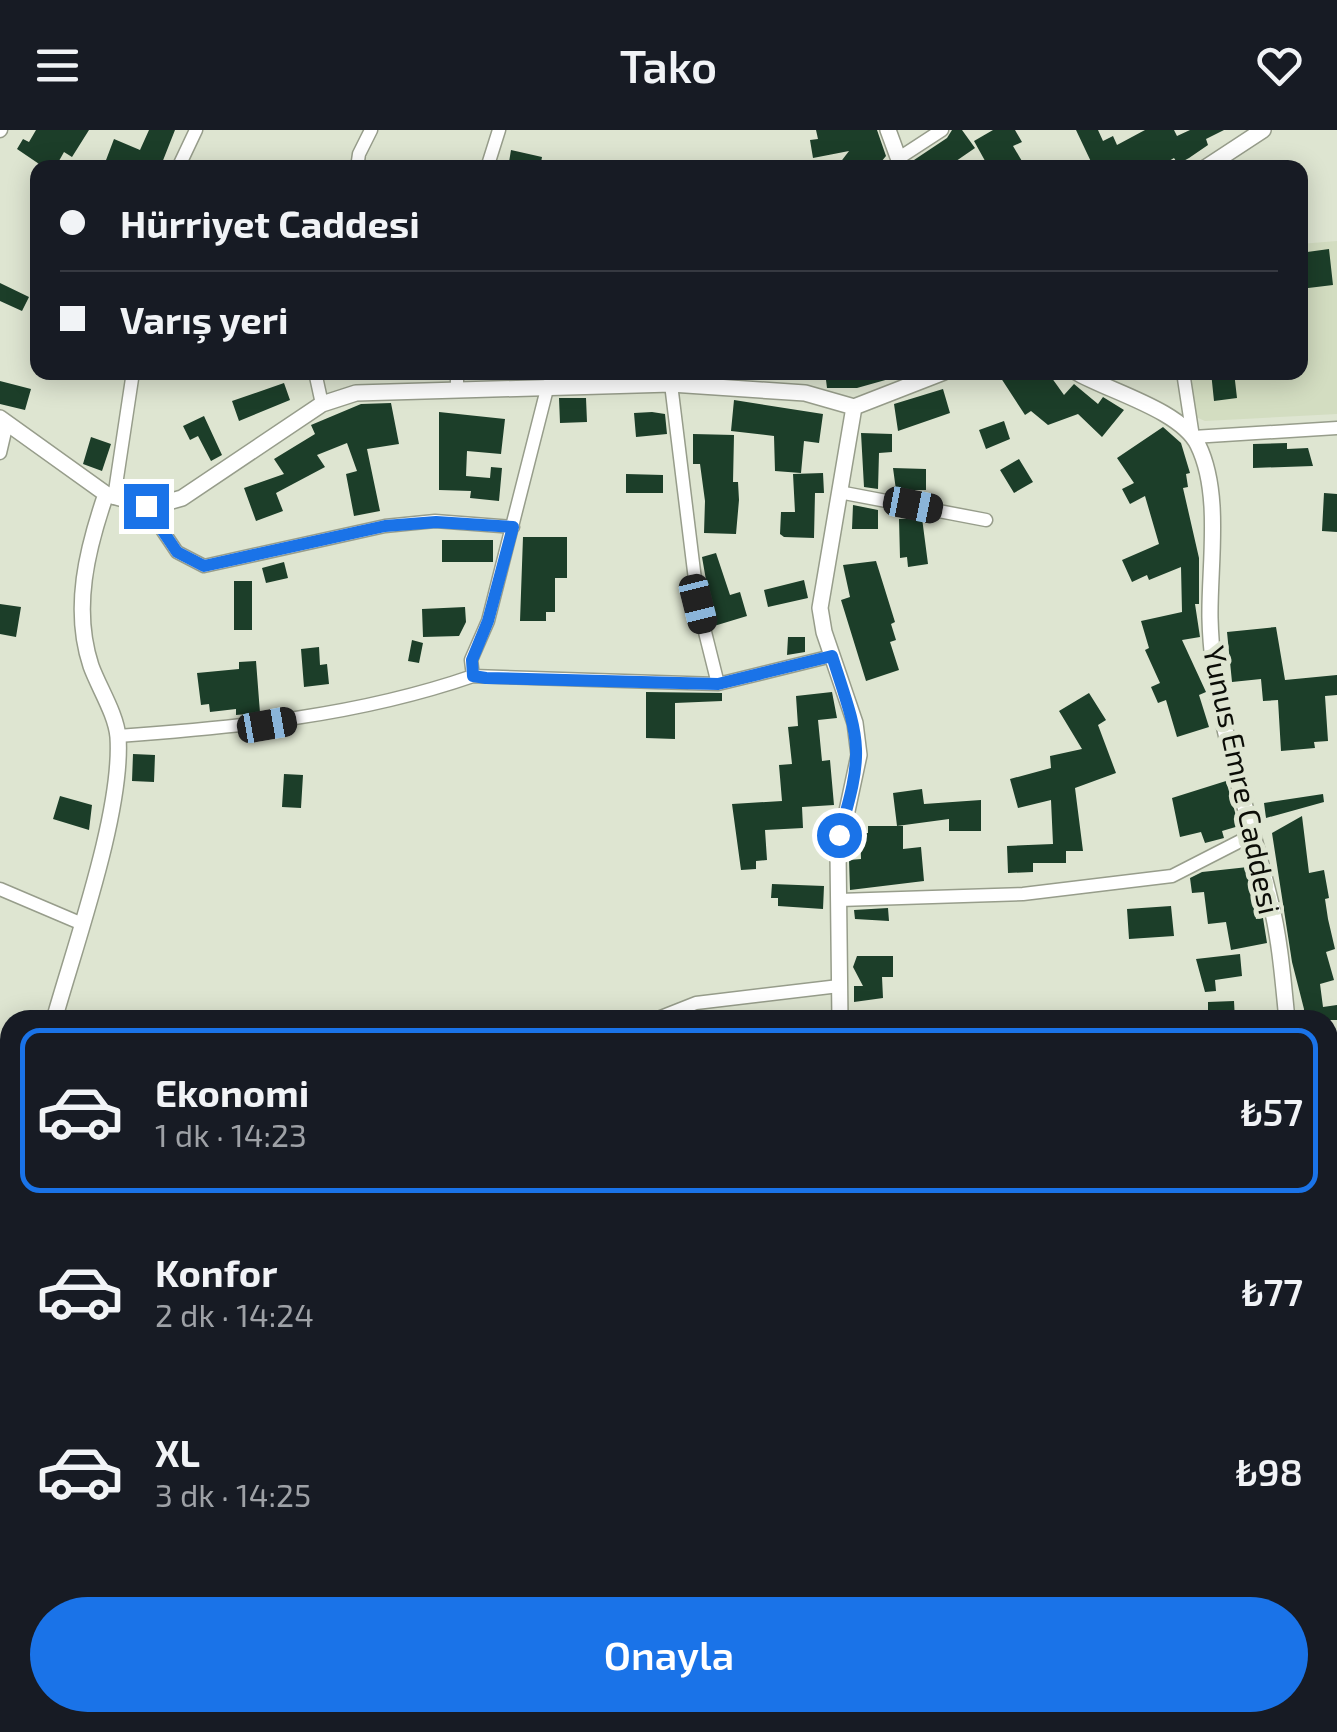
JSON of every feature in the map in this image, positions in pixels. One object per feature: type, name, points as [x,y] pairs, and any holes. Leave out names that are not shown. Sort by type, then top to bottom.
[{"type":"street","points":[[182,160],[196,130]]},
{"type":"street","points":[[358,160],[371,130]]},
{"type":"street","points":[[490,160],[499,130]]},
{"type":"street","points":[[888,130],[899,160]]},
{"type":"street","points":[[904,160],[942,130]]},
{"type":"street","points":[[1217,160],[1263,130]]},
{"type":"street","points":[[57,1010],[110,812],[118,736],[88,655],[83,626],[86,562],[110,496],[132,380]]},
{"type":"street","points":[[317,380],[322,404]]},
{"type":"street","points":[[0,453],[4,420],[110,496],[146,506],[182,498],[322,404],[372,390],[457,380],[548,385],[671,384],[805,393],[854,407],[923,380]]},
{"type":"street","points":[[1092,380],[1161,414],[1193,437],[1337,428]]},
{"type":"street","points":[[1184,380],[1193,437]]},
{"type":"street","points":[[671,384],[698,604],[718,684]]},
{"type":"street","points":[[473,676],[472,660],[488,621],[548,385]]},
{"type":"street","points":[[840,1010],[839,835],[858,775],[858,756],[855,724],[820,608],[854,407]]},
{"type":"street","name":"Yunus Emre Caddesi","points":[[1193,437],[1205,466],[1209,495],[1214,666],[1272,906],[1286,1010]]},
{"type":"street","points":[[839,492],[986,520]]},
{"type":"street","points":[[146,506],[177,552],[204,566],[385,526],[448,522],[513,527]]},
{"type":"street","points":[[118,736],[267,725],[403,700],[473,676],[718,684],[832,656]]},
{"type":"street","points":[[839,900],[1023,894],[1172,876],[1254,834]]},
{"type":"street","points":[[0,889],[80,922]]},
{"type":"street","points":[[671,1010],[839,986]]},
{"type":"shaded area","points":[[1337,241],[1337,414],[1205,421],[1196,417],[1190,380],[1308,380],[1308,243]]},
{"type":"building","points":[[36,130],[89,130],[72,157],[64,152],[60,160],[33,160],[17,149],[23,139],[29,142]]},
{"type":"building","points":[[149,130],[175,130],[163,160],[106,160],[114,139],[140,150]]},
{"type":"building","points":[[816,130],[877,130],[886,156],[883,160],[842,160],[849,151],[813,158],[810,140],[818,139]]},
{"type":"building","points":[[952,130],[962,130],[975,148],[958,160],[914,160],[947,138]]},
{"type":"building","points":[[993,130],[1015,130],[1022,142],[1013,146],[1021,160],[985,160],[974,141]]},
{"type":"building","points":[[1076,130],[1098,130],[1103,141],[1113,136],[1117,145],[1145,130],[1174,130],[1177,136],[1190,130],[1224,130],[1206,139],[1208,145],[1185,160],[1090,160]]},
{"type":"building","points":[[511,150],[542,157],[541,160],[509,160]]},
{"type":"building","points":[[1329,249],[1333,285],[1308,288],[1308,252]]},
{"type":"building","points":[[0,283],[29,297],[22,311],[0,301]]},
{"type":"building","points":[[826,380],[885,380],[857,388],[827,388]]},
{"type":"building","points":[[1002,380],[1053,380],[1064,395],[1074,384],[1098,404],[1103,397],[1124,410],[1102,437],[1078,414],[1048,425],[1031,411],[1025,415]]},
{"type":"building","points":[[1212,380],[1235,380],[1237,398],[1214,401]]},
{"type":"building","points":[[0,381],[31,389],[25,410],[0,404]]},
{"type":"building","points":[[284,383],[290,400],[239,421],[232,401]]},
{"type":"building","points":[[943,389],[950,413],[898,431],[894,404]]},
{"type":"building","points":[[559,398],[586,398],[587,422],[560,423]]},
{"type":"building","points":[[734,400],[823,414],[819,443],[804,441],[801,473],[775,471],[774,436],[731,431]]},
{"type":"building","points":[[391,403],[399,444],[367,449],[380,511],[354,516],[346,474],[357,471],[347,443],[317,455],[325,467],[276,493],[283,511],[256,521],[244,488],[284,474],[274,459],[315,434],[311,425],[361,404]]},
{"type":"building","points":[[439,412],[505,419],[501,454],[467,451],[466,476],[490,478],[491,467],[502,468],[499,501],[470,498],[471,491],[439,490]]},
{"type":"building","points":[[634,413],[665,414],[667,434],[636,437]]},
{"type":"building","points":[[204,416],[222,455],[211,461],[198,436],[190,440],[183,426]]},
{"type":"building","points":[[1004,421],[1010,439],[986,449],[979,430]]},
{"type":"building","points":[[1163,427],[1181,443],[1190,473],[1186,474],[1188,487],[1183,488],[1199,558],[1199,604],[1195,604],[1200,637],[1182,640],[1206,692],[1199,695],[1209,727],[1177,737],[1166,700],[1158,703],[1151,687],[1160,683],[1145,650],[1149,648],[1141,621],[1182,612],[1181,567],[1149,580],[1147,575],[1132,582],[1122,560],[1159,544],[1145,496],[1130,504],[1122,489],[1134,483],[1117,458]]},
{"type":"building","points":[[861,433],[892,434],[892,452],[879,453],[878,489],[864,487]]},
{"type":"building","points":[[693,434],[734,435],[733,482],[738,482],[739,500],[736,534],[704,533],[705,501],[700,464],[693,464]]},
{"type":"building","points":[[91,437],[111,444],[102,471],[83,464]]},
{"type":"building","points":[[1287,443],[1287,449],[1308,448],[1313,466],[1253,468],[1253,444]]},
{"type":"building","points":[[1019,459],[1033,482],[1014,493],[1000,470]]},
{"type":"building","points":[[893,468],[926,469],[926,490],[896,490]]},
{"type":"building","points":[[823,473],[824,493],[815,493],[814,538],[784,537],[780,534],[781,512],[795,512],[793,474]]},
{"type":"building","points":[[626,474],[663,475],[663,493],[626,493]]},
{"type":"building","points":[[1324,493],[1337,494],[1337,532],[1322,531]]},
{"type":"building","points":[[853,505],[878,510],[878,529],[852,529]]},
{"type":"building","points":[[922,518],[928,564],[908,567],[907,557],[900,558],[899,519]]},
{"type":"building","points":[[523,537],[567,537],[567,578],[555,578],[555,612],[546,612],[546,621],[520,621]]},
{"type":"building","points":[[442,540],[493,540],[493,562],[442,562]]},
{"type":"building","points":[[716,553],[730,595],[740,592],[747,616],[714,626],[702,557]]},
{"type":"building","points":[[876,561],[895,622],[891,624],[896,640],[890,642],[899,670],[866,681],[841,600],[850,597],[843,565]]},
{"type":"building","points":[[284,562],[288,578],[266,583],[262,568]]},
{"type":"building","points":[[804,580],[808,598],[768,607],[764,590]]},
{"type":"building","points":[[234,581],[252,581],[252,630],[234,630]]},
{"type":"building","points":[[0,604],[21,607],[16,637],[0,634]]},
{"type":"building","points":[[465,607],[466,622],[459,636],[423,637],[422,609]]},
{"type":"building","points":[[1276,627],[1285,680],[1337,675],[1337,695],[1325,696],[1328,741],[1314,742],[1315,748],[1281,751],[1278,700],[1263,701],[1261,679],[1232,682],[1227,632]]},
{"type":"building","points":[[788,637],[805,637],[805,652],[787,655]]},
{"type":"building","points":[[412,640],[423,643],[419,663],[408,661]]},
{"type":"building","points":[[319,647],[320,665],[327,664],[329,684],[304,687],[301,649]]},
{"type":"building","points":[[256,661],[260,713],[236,715],[236,709],[210,712],[209,704],[201,705],[197,673],[239,669],[239,662]]},
{"type":"building","points":[[646,692],[722,693],[722,701],[675,703],[675,739],[646,738]]},
{"type":"building","points":[[832,692],[837,718],[818,720],[822,761],[830,760],[834,805],[802,807],[803,828],[765,830],[767,860],[756,861],[756,869],[741,870],[732,804],[782,801],[779,765],[792,764],[788,727],[798,726],[796,696]]},
{"type":"building","points":[[1089,693],[1106,720],[1098,725],[1116,773],[1075,788],[1083,851],[1066,851],[1066,863],[1033,863],[1033,872],[1008,873],[1007,846],[1053,844],[1051,800],[1018,808],[1010,779],[1051,768],[1050,756],[1082,749],[1059,711]]},
{"type":"building","points":[[133,754],[155,755],[154,782],[132,781]]},
{"type":"building","points":[[284,774],[303,775],[301,808],[282,807]]},
{"type":"building","points":[[1226,781],[1239,826],[1222,831],[1224,838],[1205,843],[1201,832],[1180,837],[1172,798]]},
{"type":"building","points":[[922,789],[924,804],[981,800],[981,831],[949,831],[949,819],[897,826],[893,793]]},
{"type":"building","points":[[1323,794],[1324,802],[1266,818],[1264,803]]},
{"type":"building","points":[[60,796],[92,805],[89,830],[53,819]]},
{"type":"building","points":[[1302,816],[1309,873],[1324,870],[1329,898],[1325,899],[1335,949],[1326,952],[1334,980],[1320,984],[1323,1007],[1337,1005],[1337,1010],[1304,1010],[1292,962],[1272,833]]},
{"type":"building","points":[[868,826],[903,826],[903,849],[921,847],[924,881],[850,890],[849,860],[861,859],[860,833],[868,833]]},
{"type":"building","points":[[1248,867],[1256,919],[1263,918],[1267,943],[1231,950],[1226,922],[1208,924],[1204,892],[1192,893],[1190,878],[1202,872]]},
{"type":"building","points":[[772,884],[824,886],[823,909],[778,906],[778,898],[771,898]]},
{"type":"building","points":[[1171,906],[1174,936],[1129,939],[1127,909]]},
{"type":"building","points":[[888,908],[889,921],[855,919],[854,910]]},
{"type":"building","points":[[1240,954],[1242,976],[1215,980],[1216,991],[1205,992],[1196,959]]},
{"type":"building","points":[[857,956],[893,956],[893,977],[882,977],[883,998],[854,1002],[854,986],[863,986],[853,967]]},
{"type":"building","points":[[1234,1001],[1234,1010],[1208,1010],[1208,1002]]},
{"type":"route","points":[[146,506],[177,552],[204,566],[385,526],[461,522],[513,527],[488,621],[472,660],[473,676],[718,684],[832,656],[855,724],[858,756],[858,775],[839,835]]}]
